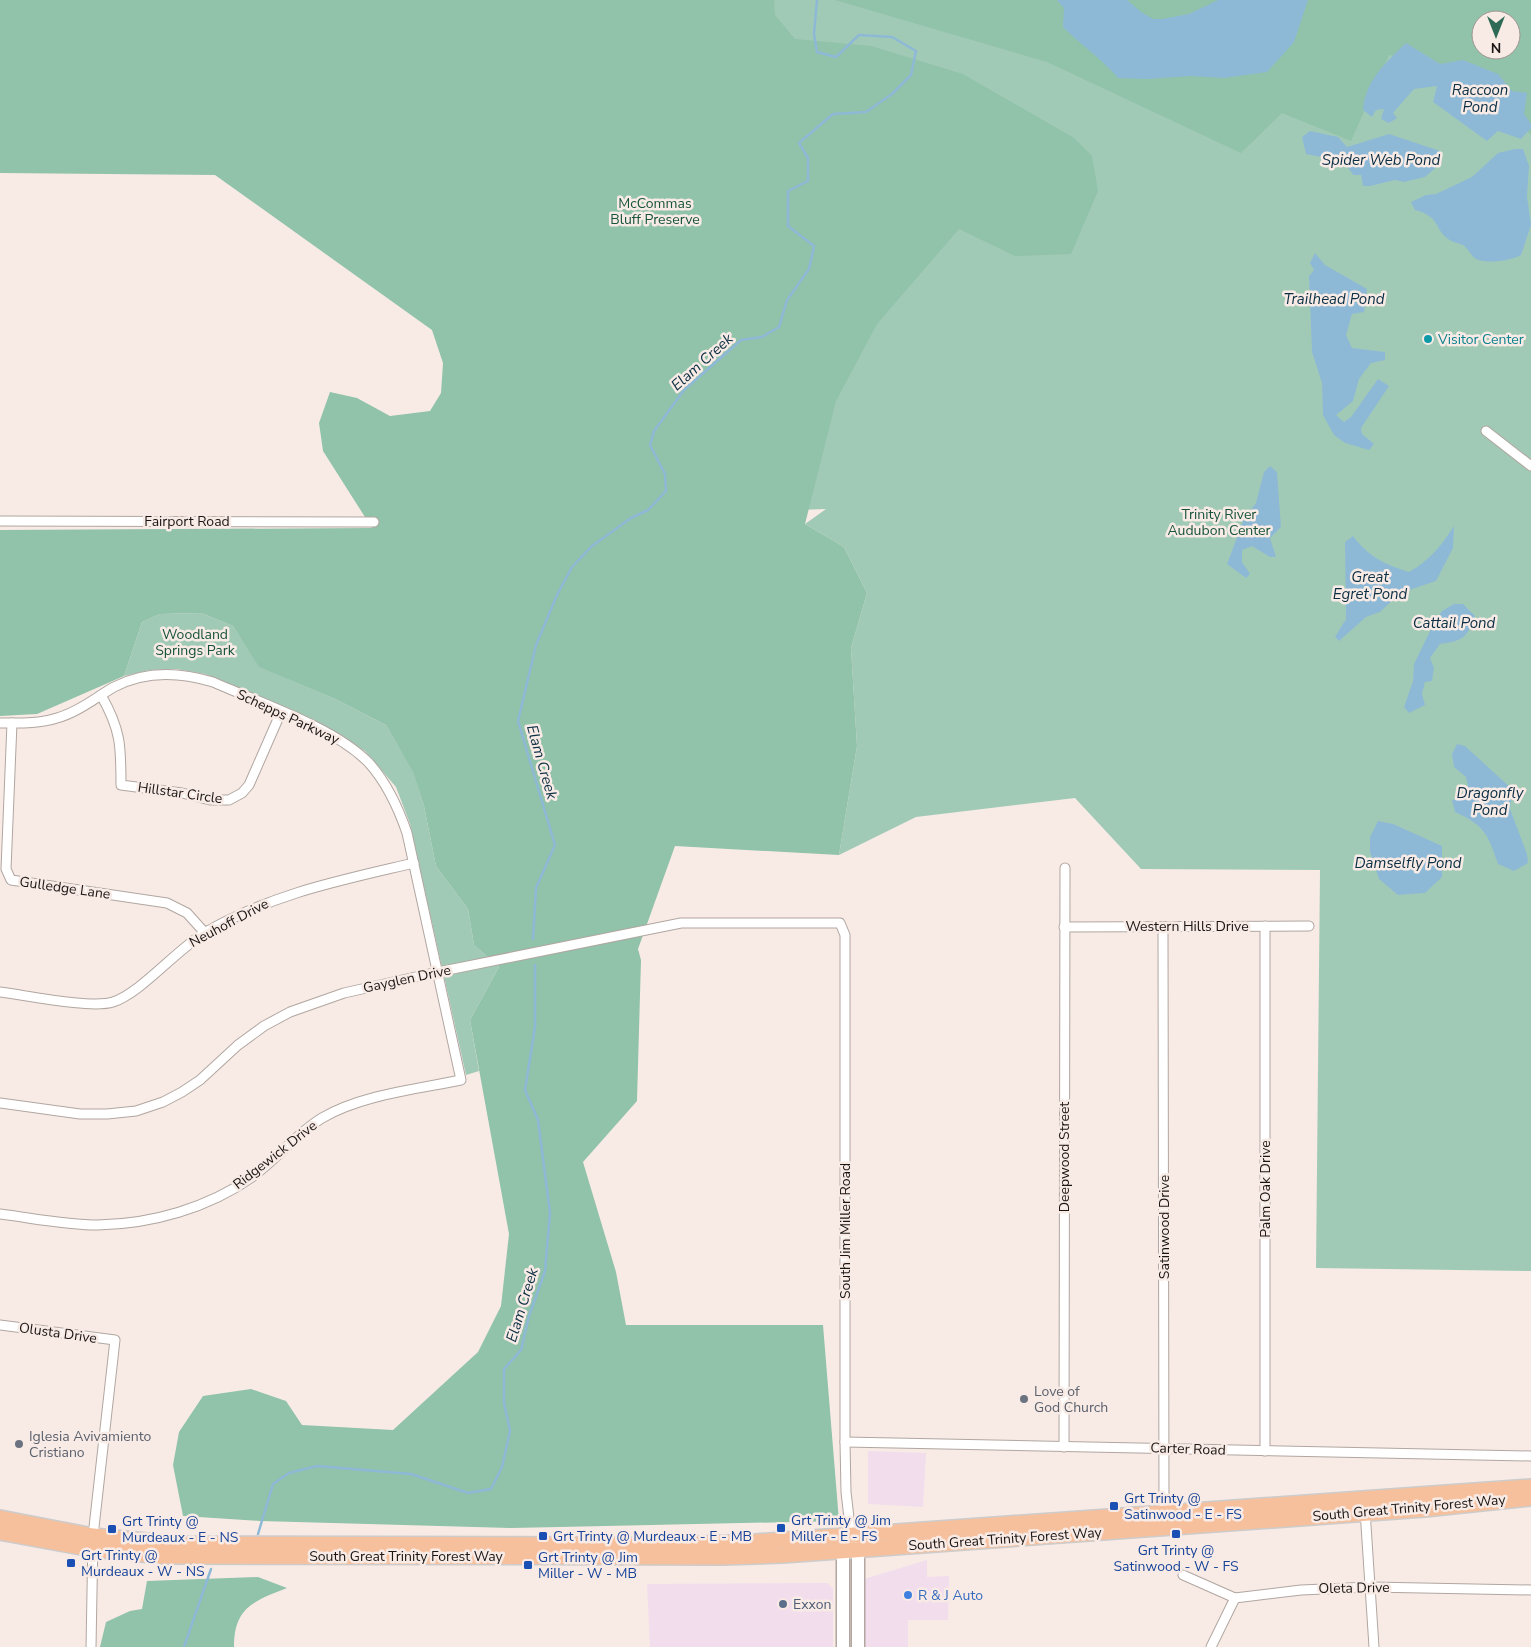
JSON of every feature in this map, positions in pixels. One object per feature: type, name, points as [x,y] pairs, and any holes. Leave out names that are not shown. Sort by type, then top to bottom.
[{"type":"main road","name":"South Great Trinity Forest Way","points":[[1365,1505],[1531,1487]]},
{"type":"main road","name":"South Great Trinity Forest Way","points":[[0,1518],[93,1542],[161,1556],[723,1557],[851,1551],[1164,1520],[1365,1505],[1531,1498]]},
{"type":"main road","name":"South Great Trinity Forest Way","points":[[0,1532],[93,1542],[148,1541],[226,1545],[672,1545],[748,1543],[851,1535],[1164,1520]]},
{"type":"main road","points":[[851,1535],[858,1647]]},
{"type":"main road","points":[[843,1647],[851,1551]]},
{"type":"street","points":[[1486,431],[1531,466]]},
{"type":"street","name":"Fairport Road","points":[[0,521],[374,522]]},
{"type":"street","name":"Schepps Parkway","points":[[0,723],[43,722],[58,718],[128,681],[146,676],[175,674],[195,676],[213,682],[322,730],[346,744],[369,763],[387,787],[399,810],[414,863],[461,1080]]},
{"type":"street","name":"Hillstar Circle","points":[[101,695],[117,724],[120,741],[121,785],[182,793],[210,800],[229,800],[242,793],[249,785],[281,712]]},
{"type":"street","name":"Gulledge Lane","points":[[12,723],[6,869],[10,880],[27,884],[168,903],[179,907],[187,913],[206,933]]},
{"type":"street","name":"Neuhoff Drive","points":[[0,992],[94,1004],[112,1002],[127,996],[179,951],[206,933],[247,911],[286,894],[414,863]]},
{"type":"street","name":"Deepwood Street","points":[[1064,1447],[1065,868]]},
{"type":"street","name":"Gayglen Drive","points":[[0,1103],[80,1114],[136,1111],[163,1102],[182,1092],[200,1080],[238,1045],[264,1026],[290,1012],[344,993],[438,972],[681,923],[834,922],[843,927]]},
{"type":"street","name":"Palm Oak Drive","points":[[1265,926],[1265,1451]]},
{"type":"street","name":"Western Hills Drive","points":[[1064,927],[1309,926]]},
{"type":"street","name":"South Jim Miller Road","points":[[843,927],[845,935],[845,1442],[846,1492],[851,1535]]},
{"type":"street","name":"Satinwood Drive","points":[[1164,927],[1164,1520]]},
{"type":"street","name":"Ridgewick Drive","points":[[0,1214],[98,1225],[166,1216],[194,1207],[224,1194],[264,1167],[322,1118],[359,1103],[461,1080]]},
{"type":"street","name":"Olusta Drive","points":[[0,1325],[115,1340],[93,1542]]},
{"type":"street","name":"Carter Road","points":[[845,1442],[1531,1456]]},
{"type":"street","points":[[1365,1505],[1374,1647]]},
{"type":"street","points":[[91,1647],[93,1542]]},
{"type":"street","points":[[1183,1575],[1235,1598],[1211,1647]]},
{"type":"street","name":"Oleta Drive","points":[[1235,1598],[1301,1590],[1370,1587],[1531,1590]]},
{"type":"shaded area","points":[[868,1451],[926,1453],[923,1507],[868,1504]]},
{"type":"shaded area","points":[[927,1560],[927,1577],[949,1576],[948,1620],[908,1620],[908,1647],[864,1647],[864,1579]]},
{"type":"shaded area","points":[[828,1583],[833,1589],[833,1647],[650,1647],[647,1584]]},
{"type":"green space","name":"McCommas Bluff Preserve","points":[[0,0],[774,0],[775,15],[795,39],[871,46],[963,74],[1074,138],[1092,156],[1098,191],[1071,254],[1015,256],[959,229],[877,324],[836,401],[805,524],[844,547],[867,593],[851,648],[857,746],[839,855],[675,846],[638,949],[641,960],[637,1101],[583,1162],[616,1272],[626,1325],[823,1325],[839,1521],[512,1528],[260,1521],[183,1516],[173,1465],[179,1432],[203,1396],[251,1389],[286,1401],[302,1425],[393,1430],[478,1352],[501,1306],[509,1234],[470,1020],[499,967],[474,945],[468,909],[436,866],[424,806],[413,772],[386,725],[335,699],[259,667],[233,626],[201,613],[160,614],[142,622],[124,676],[37,714],[0,716],[0,530],[372,528],[323,451],[319,423],[330,392],[357,398],[390,416],[430,411],[441,393],[443,363],[432,330],[215,175],[0,173]]},
{"type":"green space","name":"Trinity River Audubon Center","points":[[240,0],[1531,0],[1531,1271],[1316,1268],[1320,870],[1141,869],[1075,798],[916,817],[839,855],[857,746],[851,648],[867,593],[844,547],[805,524],[826,509],[450,522],[444,192]]},
{"type":"green space","points":[[835,0],[1531,0],[1531,135],[1481,77],[1389,55],[1351,141],[1282,113],[1241,153],[1047,62]]},
{"type":"green space","name":"Woodland Springs Park","points":[[201,613],[233,626],[260,667],[335,699],[386,725],[413,771],[424,806],[436,866],[468,909],[474,945],[499,967],[470,1020],[479,1071],[466,1075],[410,824],[396,787],[365,751],[305,716],[205,674],[176,669],[150,670],[124,676],[142,622],[160,614]]},
{"type":"green space","points":[[258,1577],[287,1588],[265,1597],[248,1607],[238,1623],[234,1647],[100,1647],[106,1622],[130,1611],[142,1609],[147,1581]]},
{"type":"water","points":[[1057,0],[1127,0],[1153,19],[1162,19],[1189,14],[1218,0],[1308,0],[1294,42],[1267,72],[1224,78],[1191,76],[1147,79],[1118,78],[1063,27],[1064,8]]},
{"type":"water","name":"Raccoon Pond","points":[[1406,43],[1440,64],[1463,60],[1498,74],[1512,91],[1527,93],[1524,114],[1531,124],[1531,128],[1521,139],[1498,131],[1487,141],[1433,102],[1437,86],[1414,89],[1393,113],[1397,118],[1389,123],[1381,119],[1384,109],[1376,110],[1372,117],[1363,110],[1372,81],[1384,65]]},
{"type":"water","name":"Spider Web Pond","points":[[1310,131],[1338,137],[1347,147],[1389,134],[1440,151],[1442,162],[1425,177],[1404,182],[1395,180],[1363,186],[1361,175],[1353,175],[1345,165],[1326,158],[1306,154],[1302,137]]},
{"type":"water","points":[[1523,149],[1529,166],[1527,196],[1531,225],[1521,255],[1499,261],[1481,261],[1476,259],[1463,245],[1448,239],[1429,216],[1415,210],[1411,202],[1426,195],[1436,194],[1472,177],[1498,153]]},
{"type":"water","name":"Trailhead Pond","points":[[1315,253],[1325,265],[1367,289],[1364,312],[1352,314],[1346,335],[1352,348],[1385,352],[1385,360],[1371,363],[1359,379],[1353,401],[1336,415],[1344,422],[1351,417],[1378,379],[1389,386],[1361,428],[1362,434],[1374,444],[1369,450],[1345,443],[1334,435],[1323,415],[1322,383],[1312,352],[1309,276],[1314,270],[1310,263]]},
{"type":"water","points":[[1270,466],[1277,472],[1281,527],[1270,538],[1276,557],[1270,557],[1252,546],[1242,550],[1242,562],[1250,574],[1246,578],[1227,564],[1244,519],[1256,503],[1264,472]]},
{"type":"water","name":"Great Egret Pond","points":[[1454,526],[1453,548],[1436,581],[1400,593],[1380,612],[1366,617],[1339,641],[1335,637],[1346,619],[1345,542],[1353,536],[1371,555],[1409,572],[1423,563],[1434,552]]},
{"type":"water","name":"Cattail Pond","points":[[1454,604],[1463,604],[1475,616],[1463,637],[1459,640],[1440,644],[1430,658],[1434,668],[1432,681],[1425,682],[1422,694],[1425,705],[1409,713],[1404,707],[1413,681],[1414,664],[1442,611]]},
{"type":"water","name":"Dragonfly Pond","points":[[1457,744],[1465,746],[1512,789],[1510,809],[1527,854],[1528,863],[1514,871],[1498,864],[1488,838],[1479,826],[1455,812],[1452,800],[1470,797],[1466,777],[1454,767],[1452,754]]},
{"type":"water","name":"Damselfly Pond","points":[[1378,821],[1393,824],[1442,846],[1442,877],[1425,893],[1398,895],[1379,879],[1370,852],[1370,837]]},
{"type":"waterway","name":"Elam Creek","points":[[533,939],[536,888],[555,845],[518,721],[536,645],[557,595],[572,567],[592,546],[631,518],[648,510],[666,491],[665,474],[650,445],[654,431],[684,390],[741,340],[762,337],[779,327],[787,300],[809,269],[814,246],[788,226],[788,191],[808,181],[808,158],[799,143],[833,114],[866,112],[892,94],[911,75],[916,51],[892,37],[859,35],[836,57],[817,52],[814,34],[817,0]]},
{"type":"waterway","name":"Elam Creek","points":[[258,1534],[273,1484],[289,1473],[317,1466],[411,1474],[468,1493],[491,1489],[502,1467],[510,1431],[504,1403],[504,1369],[521,1350],[529,1316],[545,1271],[550,1213],[538,1120],[525,1090],[535,1027],[535,965]]},
{"type":"waterway","name":"Elam Creek","points":[[184,1647],[211,1569]]},
{"type":"place","name":"Visitor Center","points":[[1428,339]]},
{"type":"place","name":"Love of God Church","points":[[1024,1399]]},
{"type":"place","name":"Iglesia Avivamiento Cristiano","points":[[19,1444]]},
{"type":"place","name":"Grt Trinty @ Satinwood - E - FS","points":[[1114,1506]]},
{"type":"place","name":"Grt Trinty @ Jim Miller - E - FS","points":[[781,1528]]},
{"type":"place","name":"Grt Trinty @ Murdeaux - E - NS","points":[[112,1529]]},
{"type":"place","name":"Grt Trinty @ Satinwood - W - FS","points":[[1176,1534]]},
{"type":"place","name":"Grt Trinty @ Murdeaux - E - MB","points":[[543,1536]]},
{"type":"place","name":"Grt Trinty @ Murdeaux - W - NS","points":[[71,1563]]},
{"type":"place","name":"Grt Trinty @ Jim Miller - W - MB","points":[[528,1565]]},
{"type":"place","name":"R & J Auto","points":[[908,1595]]},
{"type":"place","name":"Exxon","points":[[783,1604]]}]
